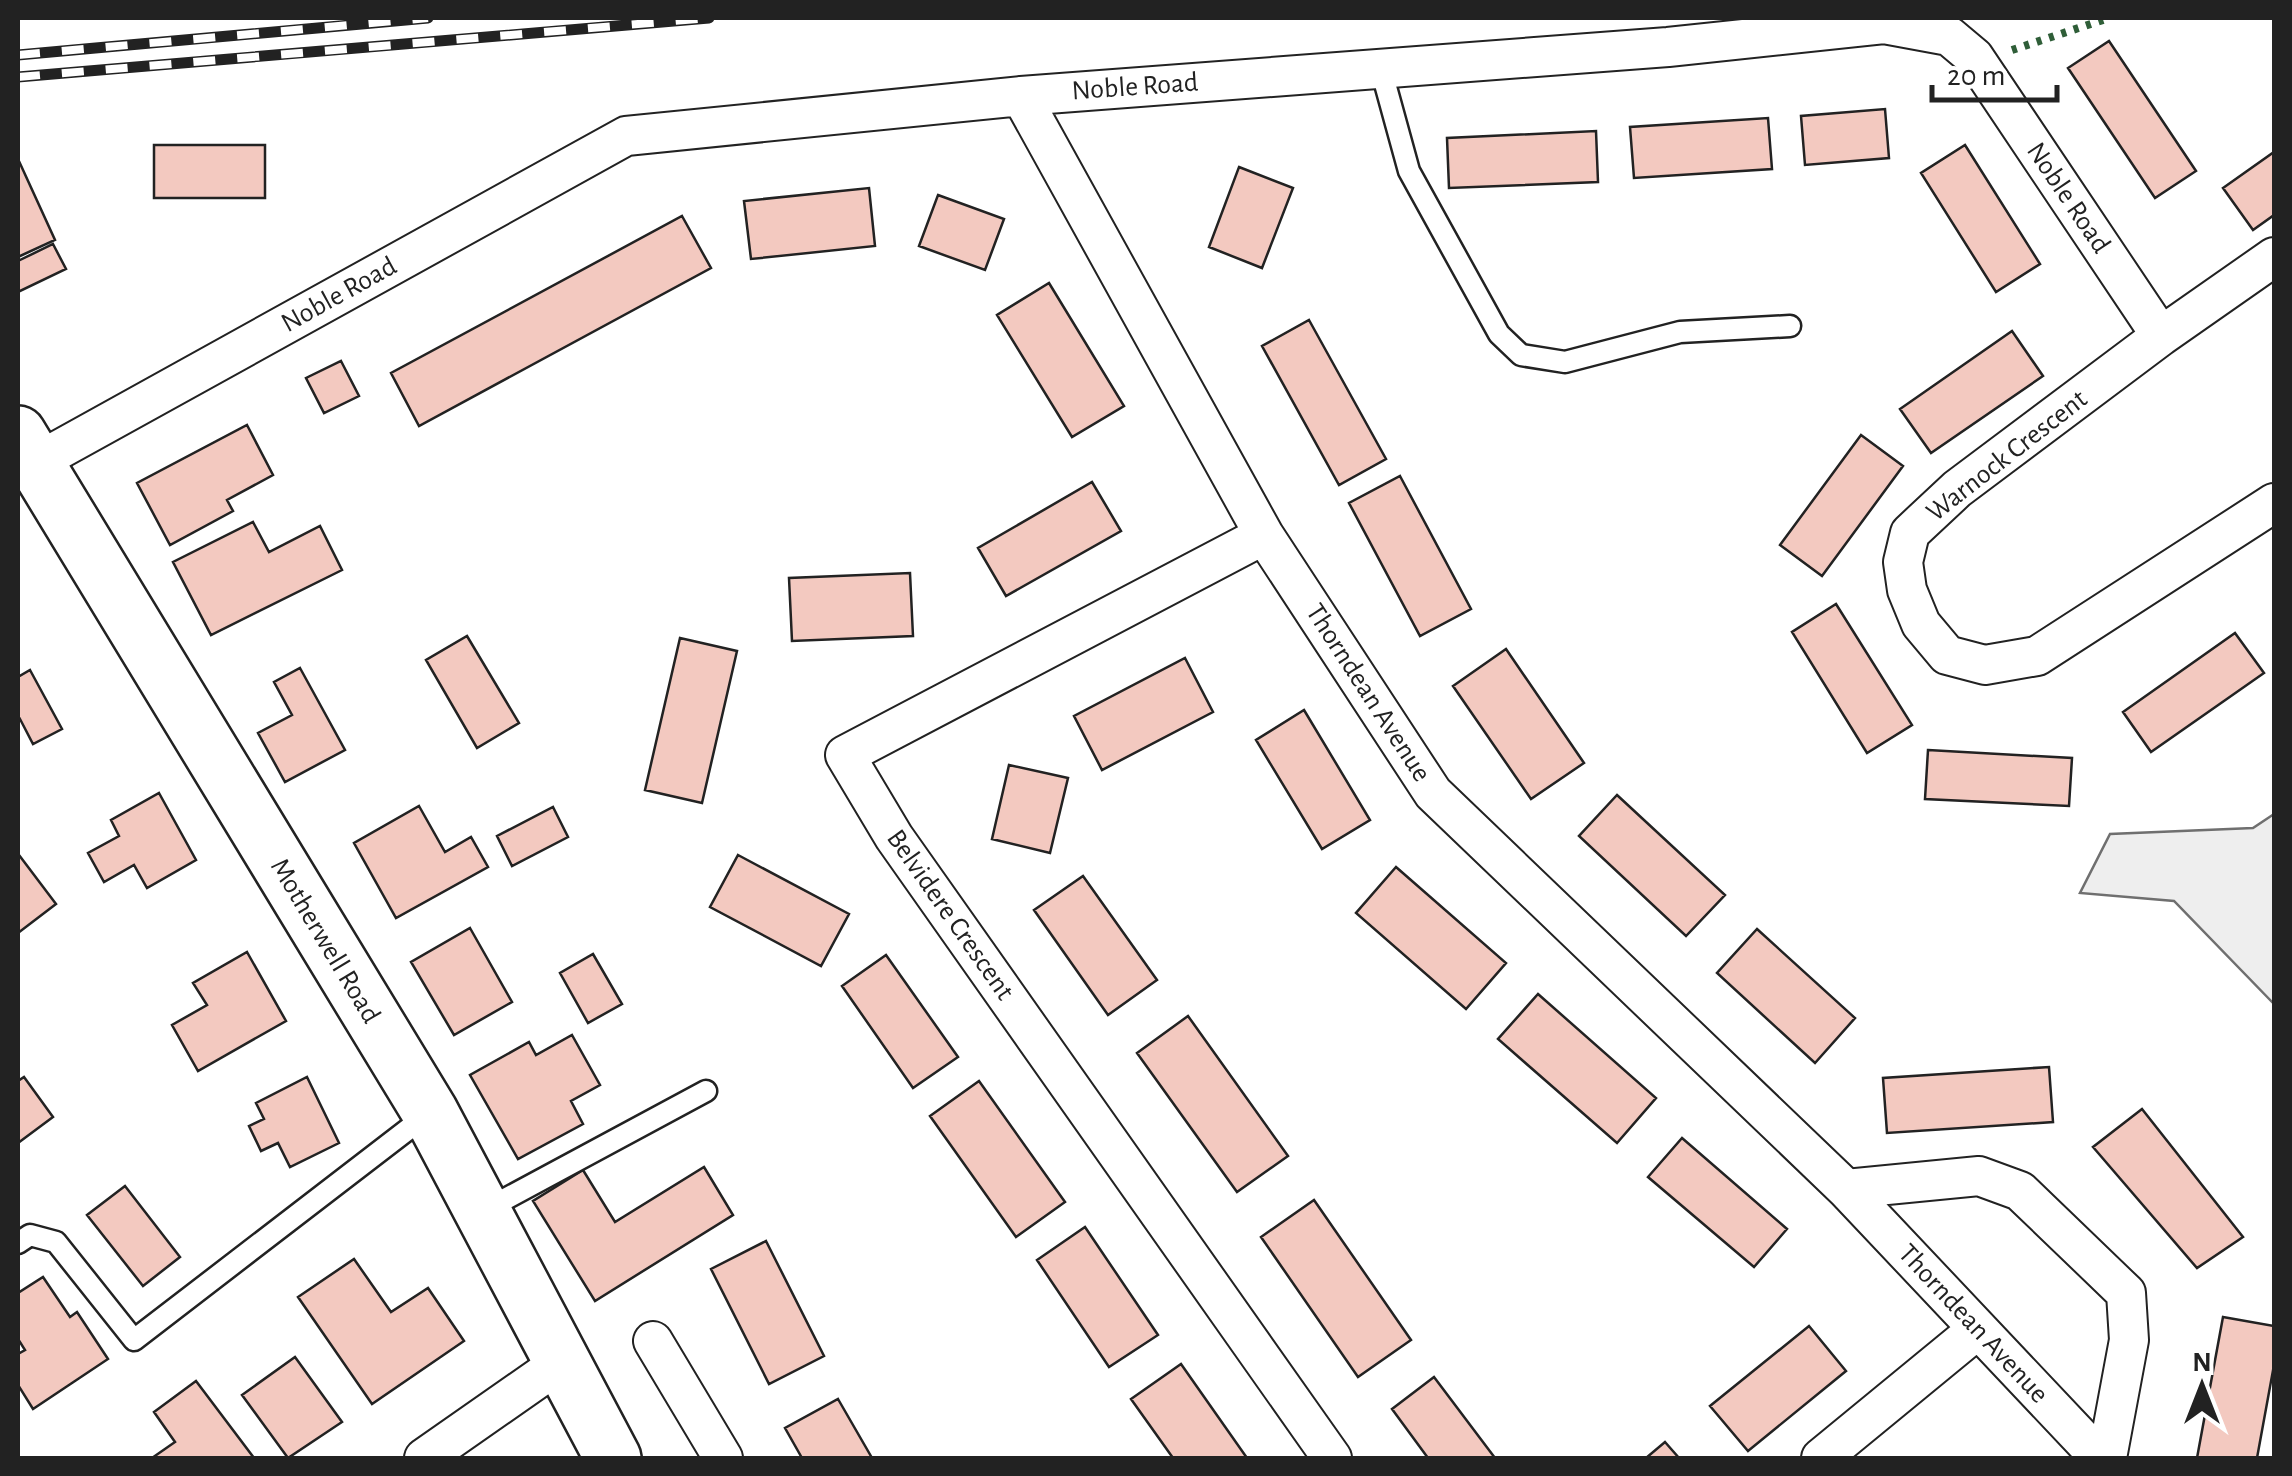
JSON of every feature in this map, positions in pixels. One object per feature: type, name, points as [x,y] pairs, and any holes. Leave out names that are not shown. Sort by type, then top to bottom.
[{"type":"main road","name":"Motherwell Road","points":[[26,448],[430,1112],[613,1458]]},
{"type":"street","name":"Noble Road","points":[[26,448],[626,136],[1021,96],[1381,69],[1667,32],[1884,24],[1950,36],[1974,57],[2161,336]]},
{"type":"street","name":"Thorndean Avenue","points":[[1021,96],[1264,535],[1434,793],[1846,1189],[2104,1458]]},
{"type":"street","name":"Warnock Crescent","points":[[2274,257],[1958,488],[1910,534],[1903,562],[1907,590],[1922,624],[1947,655],[1985,666],[2037,656],[2274,502]]},
{"type":"street","name":"Belvidere Crescent","points":[[1264,535],[845,754],[894,837],[1332,1458]]},
{"type":"street","name":"Thorndean Avenue","points":[[1846,1189],[1979,1176],[2020,1191],[2126,1293],[2129,1340],[2104,1458]]},
{"type":"street","points":[[1821,1458],[1978,1329]]},
{"type":"street","points":[[653,1341],[723,1458]]},
{"type":"street","points":[[424,1458],[560,1363]]},
{"type":"lane","points":[[1381,69],[1408,172],[1500,334],[1521,355],[1566,362],[1680,332],[1790,326]]},
{"type":"lane","points":[[482,1212],[706,1091]]},
{"type":"lane","points":[[18,1244],[30,1235],[56,1242],[134,1340],[430,1112]]},
{"type":"shaded area","points":[[2274,814],[2274,1004],[2174,901],[2080,893],[2110,834],[2253,828]]},
{"type":"building","points":[[2109,41],[2196,171],[2155,198],[2068,68]]},
{"type":"building","points":[[1885,109],[1889,158],[1805,165],[1801,116]]},
{"type":"building","points":[[1768,118],[1772,169],[1634,178],[1630,127]]},
{"type":"building","points":[[1596,131],[1598,182],[1449,188],[1447,138]]},
{"type":"building","points":[[154,145],[265,145],[265,198],[154,198]]},
{"type":"building","points":[[1965,145],[2040,264],[1996,292],[1921,173]]},
{"type":"building","points":[[2274,152],[2274,215],[2253,230],[2223,188]]},
{"type":"building","points":[[18,159],[55,240],[18,257]]},
{"type":"building","points":[[1239,167],[1293,188],[1262,268],[1209,247]]},
{"type":"building","points":[[869,188],[875,246],[751,259],[744,201]]},
{"type":"building","points":[[938,195],[1004,219],[985,270],[919,246]]},
{"type":"building","points":[[682,216],[711,268],[419,426],[391,373]]},
{"type":"building","points":[[53,244],[66,269],[18,292],[18,261]]},
{"type":"building","points":[[1049,283],[1124,406],[1072,437],[997,315]]},
{"type":"building","points":[[1309,320],[1386,459],[1339,485],[1262,346]]},
{"type":"building","points":[[2012,331],[2043,376],[1931,453],[1900,409]]},
{"type":"building","points":[[341,361],[359,396],[324,413],[306,378]]},
{"type":"building","points":[[247,425],[273,475],[227,500],[233,511],[170,545],[137,483]]},
{"type":"building","points":[[1861,435],[1903,466],[1822,576],[1780,545]]},
{"type":"building","points":[[1400,476],[1471,609],[1420,636],[1349,503]]},
{"type":"building","points":[[1092,482],[1121,531],[1006,596],[978,548]]},
{"type":"building","points":[[253,522],[269,552],[320,526],[342,570],[211,635],[173,562]]},
{"type":"building","points":[[910,573],[913,636],[792,641],[789,578]]},
{"type":"building","points":[[1836,604],[1912,725],[1867,753],[1792,632]]},
{"type":"building","points":[[2235,633],[2264,673],[2151,752],[2123,712]]},
{"type":"building","points":[[467,636],[519,723],[477,748],[426,660]]},
{"type":"building","points":[[680,638],[737,651],[702,803],[645,790]]},
{"type":"building","points":[[1506,649],[1584,763],[1531,799],[1453,686]]},
{"type":"building","points":[[1185,658],[1213,712],[1102,770],[1074,716]]},
{"type":"building","points":[[300,668],[345,750],[285,782],[258,733],[292,715],[274,682]]},
{"type":"building","points":[[30,670],[62,729],[33,744],[18,721],[18,677]]},
{"type":"building","points":[[1304,710],[1370,820],[1322,849],[1256,740]]},
{"type":"building","points":[[1928,750],[2072,758],[2069,806],[1925,799]]},
{"type":"building","points":[[1009,765],[1068,778],[1050,853],[992,839]]},
{"type":"building","points":[[159,793],[196,860],[147,888],[134,865],[104,882],[88,853],[119,836],[111,820]]},
{"type":"building","points":[[1617,795],[1725,895],[1686,936],[1579,836]]},
{"type":"building","points":[[419,806],[445,852],[471,837],[488,867],[396,918],[354,843]]},
{"type":"building","points":[[553,807],[568,837],[512,866],[497,836]]},
{"type":"building","points":[[738,855],[849,914],[821,966],[710,907]]},
{"type":"building","points":[[18,856],[56,904],[18,933]]},
{"type":"building","points":[[1396,867],[1506,963],[1466,1009],[1356,913]]},
{"type":"building","points":[[1083,876],[1157,980],[1108,1015],[1034,910]]},
{"type":"building","points":[[470,928],[512,1002],[454,1035],[411,962]]},
{"type":"building","points":[[1757,929],[1855,1018],[1815,1063],[1717,973]]},
{"type":"building","points":[[247,952],[286,1021],[198,1071],[172,1025],[207,1005],[193,983]]},
{"type":"building","points":[[593,954],[622,1004],[588,1023],[560,973]]},
{"type":"building","points":[[886,955],[958,1057],[913,1088],[842,986]]},
{"type":"building","points":[[1538,994],[1656,1098],[1617,1143],[1498,1039]]},
{"type":"building","points":[[1188,1016],[1288,1156],[1237,1192],[1137,1053]]},
{"type":"building","points":[[572,1035],[600,1085],[571,1101],[583,1124],[518,1159],[470,1075],[529,1042],[536,1055]]},
{"type":"building","points":[[2049,1067],[2053,1122],[1887,1133],[1883,1078]]},
{"type":"building","points":[[24,1077],[53,1117],[18,1143],[18,1081]]},
{"type":"building","points":[[307,1077],[339,1143],[290,1167],[278,1143],[261,1151],[249,1126],[264,1119],[256,1103]]},
{"type":"building","points":[[979,1081],[1065,1202],[1016,1237],[930,1116]]},
{"type":"building","points":[[2142,1109],[2243,1237],[2197,1268],[2093,1147]]},
{"type":"building","points":[[1682,1138],[1787,1229],[1754,1267],[1648,1177]]},
{"type":"building","points":[[704,1167],[733,1215],[595,1301],[533,1201],[583,1170],[615,1222]]},
{"type":"building","points":[[125,1186],[180,1257],[143,1286],[87,1215]]},
{"type":"building","points":[[1314,1200],[1411,1340],[1358,1377],[1261,1237]]},
{"type":"building","points":[[1085,1227],[1158,1335],[1109,1367],[1037,1260]]},
{"type":"building","points":[[766,1241],[824,1356],[769,1384],[711,1269]]},
{"type":"building","points":[[354,1259],[391,1312],[428,1288],[464,1341],[372,1404],[298,1297]]},
{"type":"building","points":[[43,1277],[70,1317],[77,1312],[108,1359],[33,1409],[18,1385],[18,1354],[25,1350],[18,1339],[18,1293]]},
{"type":"building","points":[[2223,1317],[2274,1326],[2274,1365],[2257,1458],[2197,1458]]},
{"type":"building","points":[[1809,1326],[1846,1371],[1748,1451],[1710,1406]]},
{"type":"building","points":[[295,1357],[342,1422],[288,1458],[242,1395]]},
{"type":"building","points":[[1181,1364],[1247,1458],[1173,1458],[1131,1399]]},
{"type":"building","points":[[1434,1377],[1495,1458],[1428,1458],[1392,1409]]},
{"type":"building","points":[[196,1381],[254,1458],[152,1458],[175,1442],[154,1412]]},
{"type":"building","points":[[838,1399],[872,1458],[802,1458],[785,1428]]},
{"type":"building","points":[[1665,1442],[1679,1458],[1646,1458]]},
{"type":"railway","points":[[18,55],[428,18]]},
{"type":"railway","points":[[18,77],[709,18]]},
{"type":"hedge","points":[[2012,50],[2109,18]]}]
